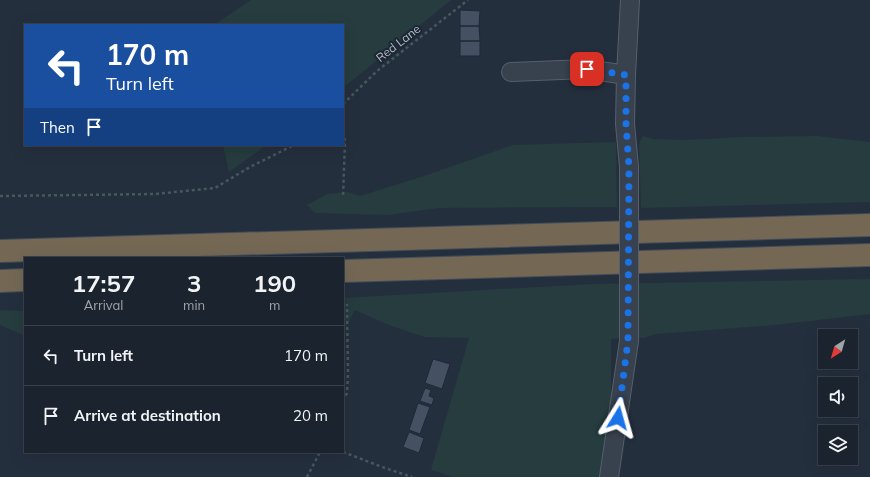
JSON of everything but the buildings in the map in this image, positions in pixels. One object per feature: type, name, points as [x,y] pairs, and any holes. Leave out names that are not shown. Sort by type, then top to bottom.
[{"type":"highway","points":[[0,251],[870,225]]},
{"type":"highway","points":[[344,271],[870,255]]},
{"type":"highway","points":[[0,281],[24,280]]},
{"type":"street","points":[[609,477],[628,341],[629,167],[626,124],[626,75],[630,0]]},
{"type":"street","points":[[510,72],[587,69],[626,75]]},
{"type":"path","name":"Red Lane","points":[[344,103],[377,71],[468,0]]},
{"type":"path","points":[[343,197],[344,136]]},
{"type":"path","points":[[0,196],[155,194],[215,188],[250,167],[292,146]]},
{"type":"path","points":[[344,400],[347,393],[348,373],[347,304]]},
{"type":"path","points":[[344,452],[412,477]]},
{"type":"path","points":[[306,477],[319,453]]},
{"type":"green space","points":[[251,0],[451,0],[344,87],[344,24],[215,24]]},
{"type":"green space","points":[[643,136],[653,139],[686,140],[742,137],[817,136],[870,142],[870,202],[641,208],[639,144]]},
{"type":"green space","points":[[616,142],[617,207],[438,208],[388,215],[315,213],[307,205],[327,194],[348,192],[360,196],[424,176],[513,145]]},
{"type":"green space","points":[[223,146],[266,146],[229,172]]},
{"type":"green space","points":[[870,279],[870,314],[775,325],[657,334],[644,338],[611,339],[611,398],[601,477],[453,477],[431,470],[469,338],[425,337],[389,325],[355,310],[346,327],[344,328],[344,298],[592,284]]},
{"type":"green space","points":[[0,310],[24,311],[24,336],[0,325]]},
{"type":"route","points":[[587,69],[626,75],[626,124],[629,167],[628,341],[618,418]]}]
